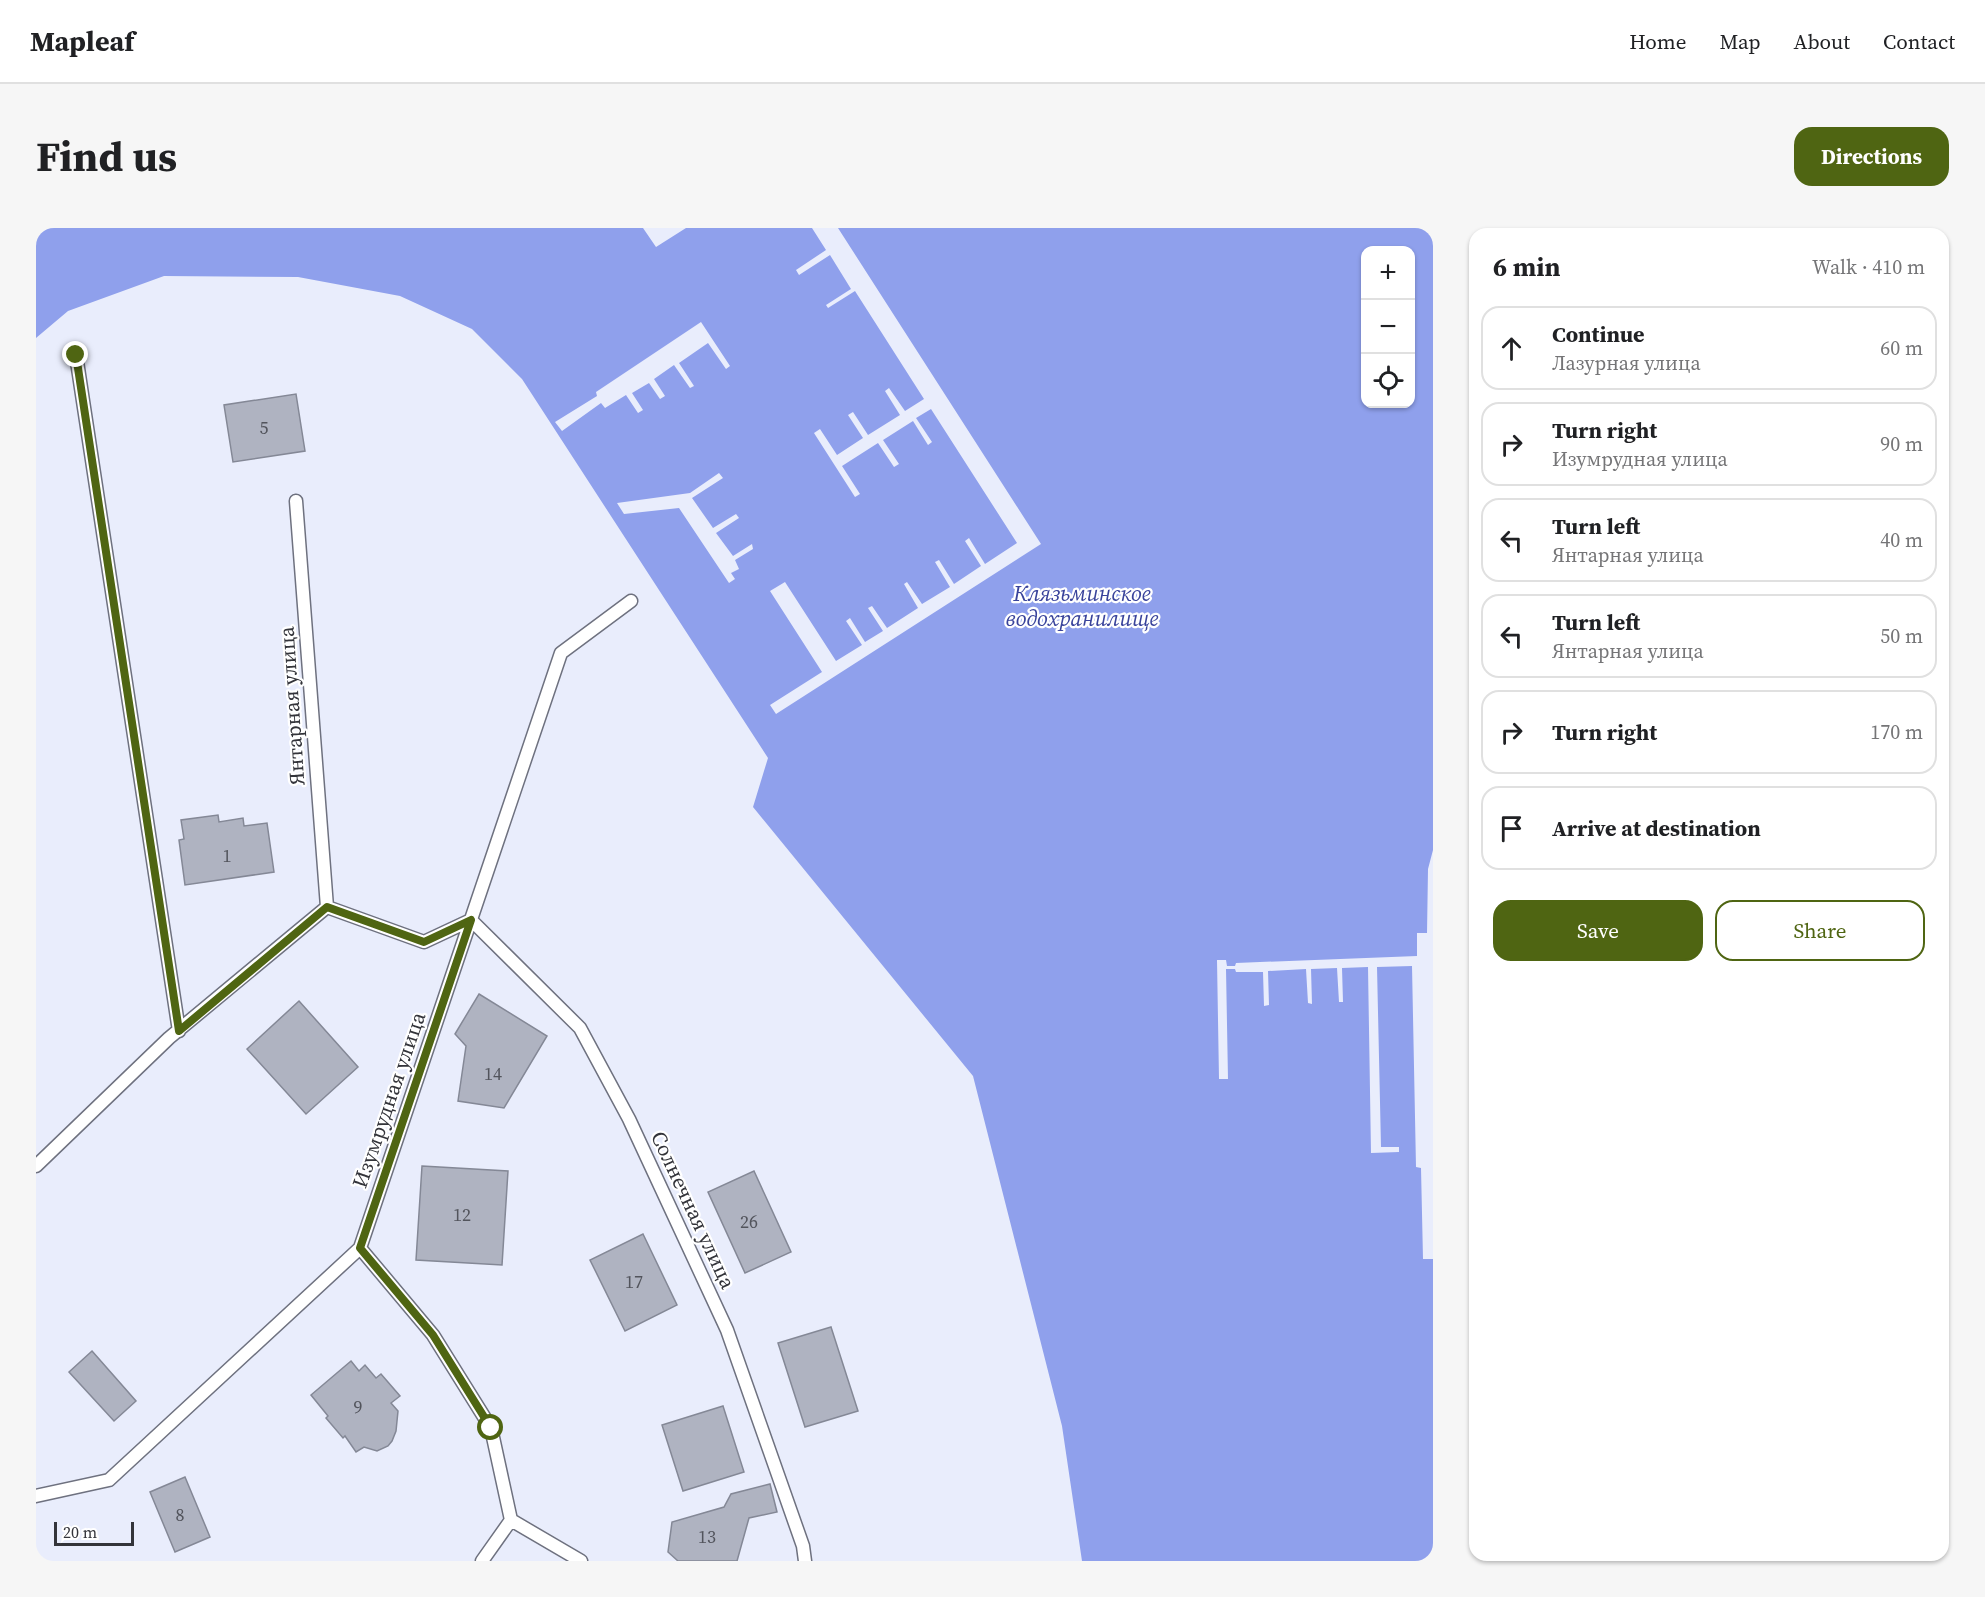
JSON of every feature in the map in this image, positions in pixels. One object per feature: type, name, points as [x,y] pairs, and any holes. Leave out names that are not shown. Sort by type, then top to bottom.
[{"type":"lane","points":[[76,355],[179,1031]]},
{"type":"lane","name":"Янтарная улица","points":[[296,501],[327,907]]},
{"type":"lane","name":"Изумрудная улица","points":[[36,1496],[109,1480],[360,1248],[561,653],[631,601]]},
{"type":"lane","points":[[36,1166],[179,1031],[327,907],[424,942],[471,920]]},
{"type":"lane","name":"Солнечная улица","points":[[471,920],[580,1028],[629,1119],[727,1330],[803,1546],[805,1561]]},
{"type":"lane","points":[[360,1248],[433,1335],[491,1428],[511,1520],[581,1561]]},
{"type":"lane","points":[[482,1561],[511,1520]]},
{"type":"water","name":"Клязьминское водохранилище","points":[[36,228],[1433,228],[1433,850],[1428,869],[1427,933],[1433,1113],[1433,1561],[1082,1561],[1062,1426],[973,1076],[753,807],[768,758],[522,379],[472,329],[400,296],[298,277],[164,276],[68,311],[36,338]]},
{"type":"pier","points":[[643,228],[686,228],[656,247]]},
{"type":"pier","points":[[812,228],[838,228],[1041,544],[776,714],[770,705],[822,672],[770,591],[785,582],[836,661],[862,645],[846,621],[850,618],[865,642],[883,631],[868,608],[872,606],[887,628],[918,608],[904,584],[907,582],[922,604],[950,587],[935,562],[939,560],[954,584],[981,566],[965,541],[969,538],[985,564],[1017,543],[931,409],[916,418],[932,442],[928,445],[913,421],[883,440],[899,464],[894,467],[878,443],[842,466],[860,494],[855,497],[814,433],[820,429],[837,455],[863,438],[848,415],[853,412],[868,435],[900,415],[885,391],[889,388],[905,411],[924,399],[855,291],[828,308],[826,305],[851,289],[830,255],[799,275],[796,270],[826,250]]},
{"type":"pier","points":[[701,322],[730,366],[726,369],[708,343],[679,363],[694,386],[690,388],[674,365],[654,379],[665,396],[660,399],[649,383],[632,393],[643,410],[638,413],[626,395],[605,408],[601,403],[562,431],[555,422],[597,396],[596,392]]},
{"type":"pier","points":[[719,473],[723,478],[692,498],[713,528],[736,514],[739,518],[716,533],[733,556],[752,544],[753,549],[735,560],[739,569],[731,573],[735,579],[729,583],[679,508],[624,514],[617,503],[690,493]]},
{"type":"pier","points":[[1417,933],[1430,933],[1433,1020],[1433,1259],[1423,1259],[1421,1168],[1416,1167],[1412,966],[1377,967],[1381,1147],[1399,1147],[1399,1152],[1371,1153],[1368,967],[1342,968],[1343,1002],[1339,1002],[1337,968],[1311,969],[1312,1004],[1308,1003],[1306,969],[1268,971],[1269,1005],[1264,1006],[1263,972],[1236,972],[1235,969],[1226,969],[1228,1079],[1219,1079],[1217,960],[1226,960],[1227,966],[1235,966],[1236,963],[1417,956]]},
{"type":"building","points":[[296,394],[305,451],[233,462],[224,405]]},
{"type":"building","points":[[218,815],[219,822],[243,818],[244,826],[267,823],[274,872],[185,885],[179,840],[184,839],[181,820]]},
{"type":"building","points":[[479,994],[547,1036],[504,1108],[458,1101],[466,1046],[455,1034]]},
{"type":"building","points":[[299,1001],[358,1067],[306,1114],[247,1049]]},
{"type":"building","points":[[422,1166],[508,1171],[502,1265],[416,1260]]},
{"type":"building","points":[[754,1171],[791,1252],[745,1273],[708,1192]]},
{"type":"building","points":[[643,1234],[677,1305],[625,1331],[590,1260]]},
{"type":"building","points":[[831,1327],[858,1411],[805,1427],[778,1343]]},
{"type":"building","points":[[92,1351],[136,1401],[114,1421],[69,1372]]},
{"type":"building","points":[[351,1361],[359,1371],[365,1365],[376,1378],[381,1374],[400,1396],[391,1403],[398,1411],[396,1431],[392,1441],[388,1446],[377,1451],[364,1447],[356,1452],[345,1436],[343,1438],[326,1418],[328,1416],[311,1395]]},
{"type":"building","points":[[723,1406],[744,1472],[683,1491],[662,1425]]},
{"type":"building","points":[[185,1477],[210,1537],[175,1552],[150,1492]]},
{"type":"building","points":[[770,1484],[777,1512],[749,1518],[737,1561],[678,1561],[668,1552],[672,1522],[724,1507],[731,1494]]},
{"type":"route","points":[[76,355],[179,1031],[327,907],[424,942],[471,920],[360,1248],[433,1335],[491,1428]]}]
